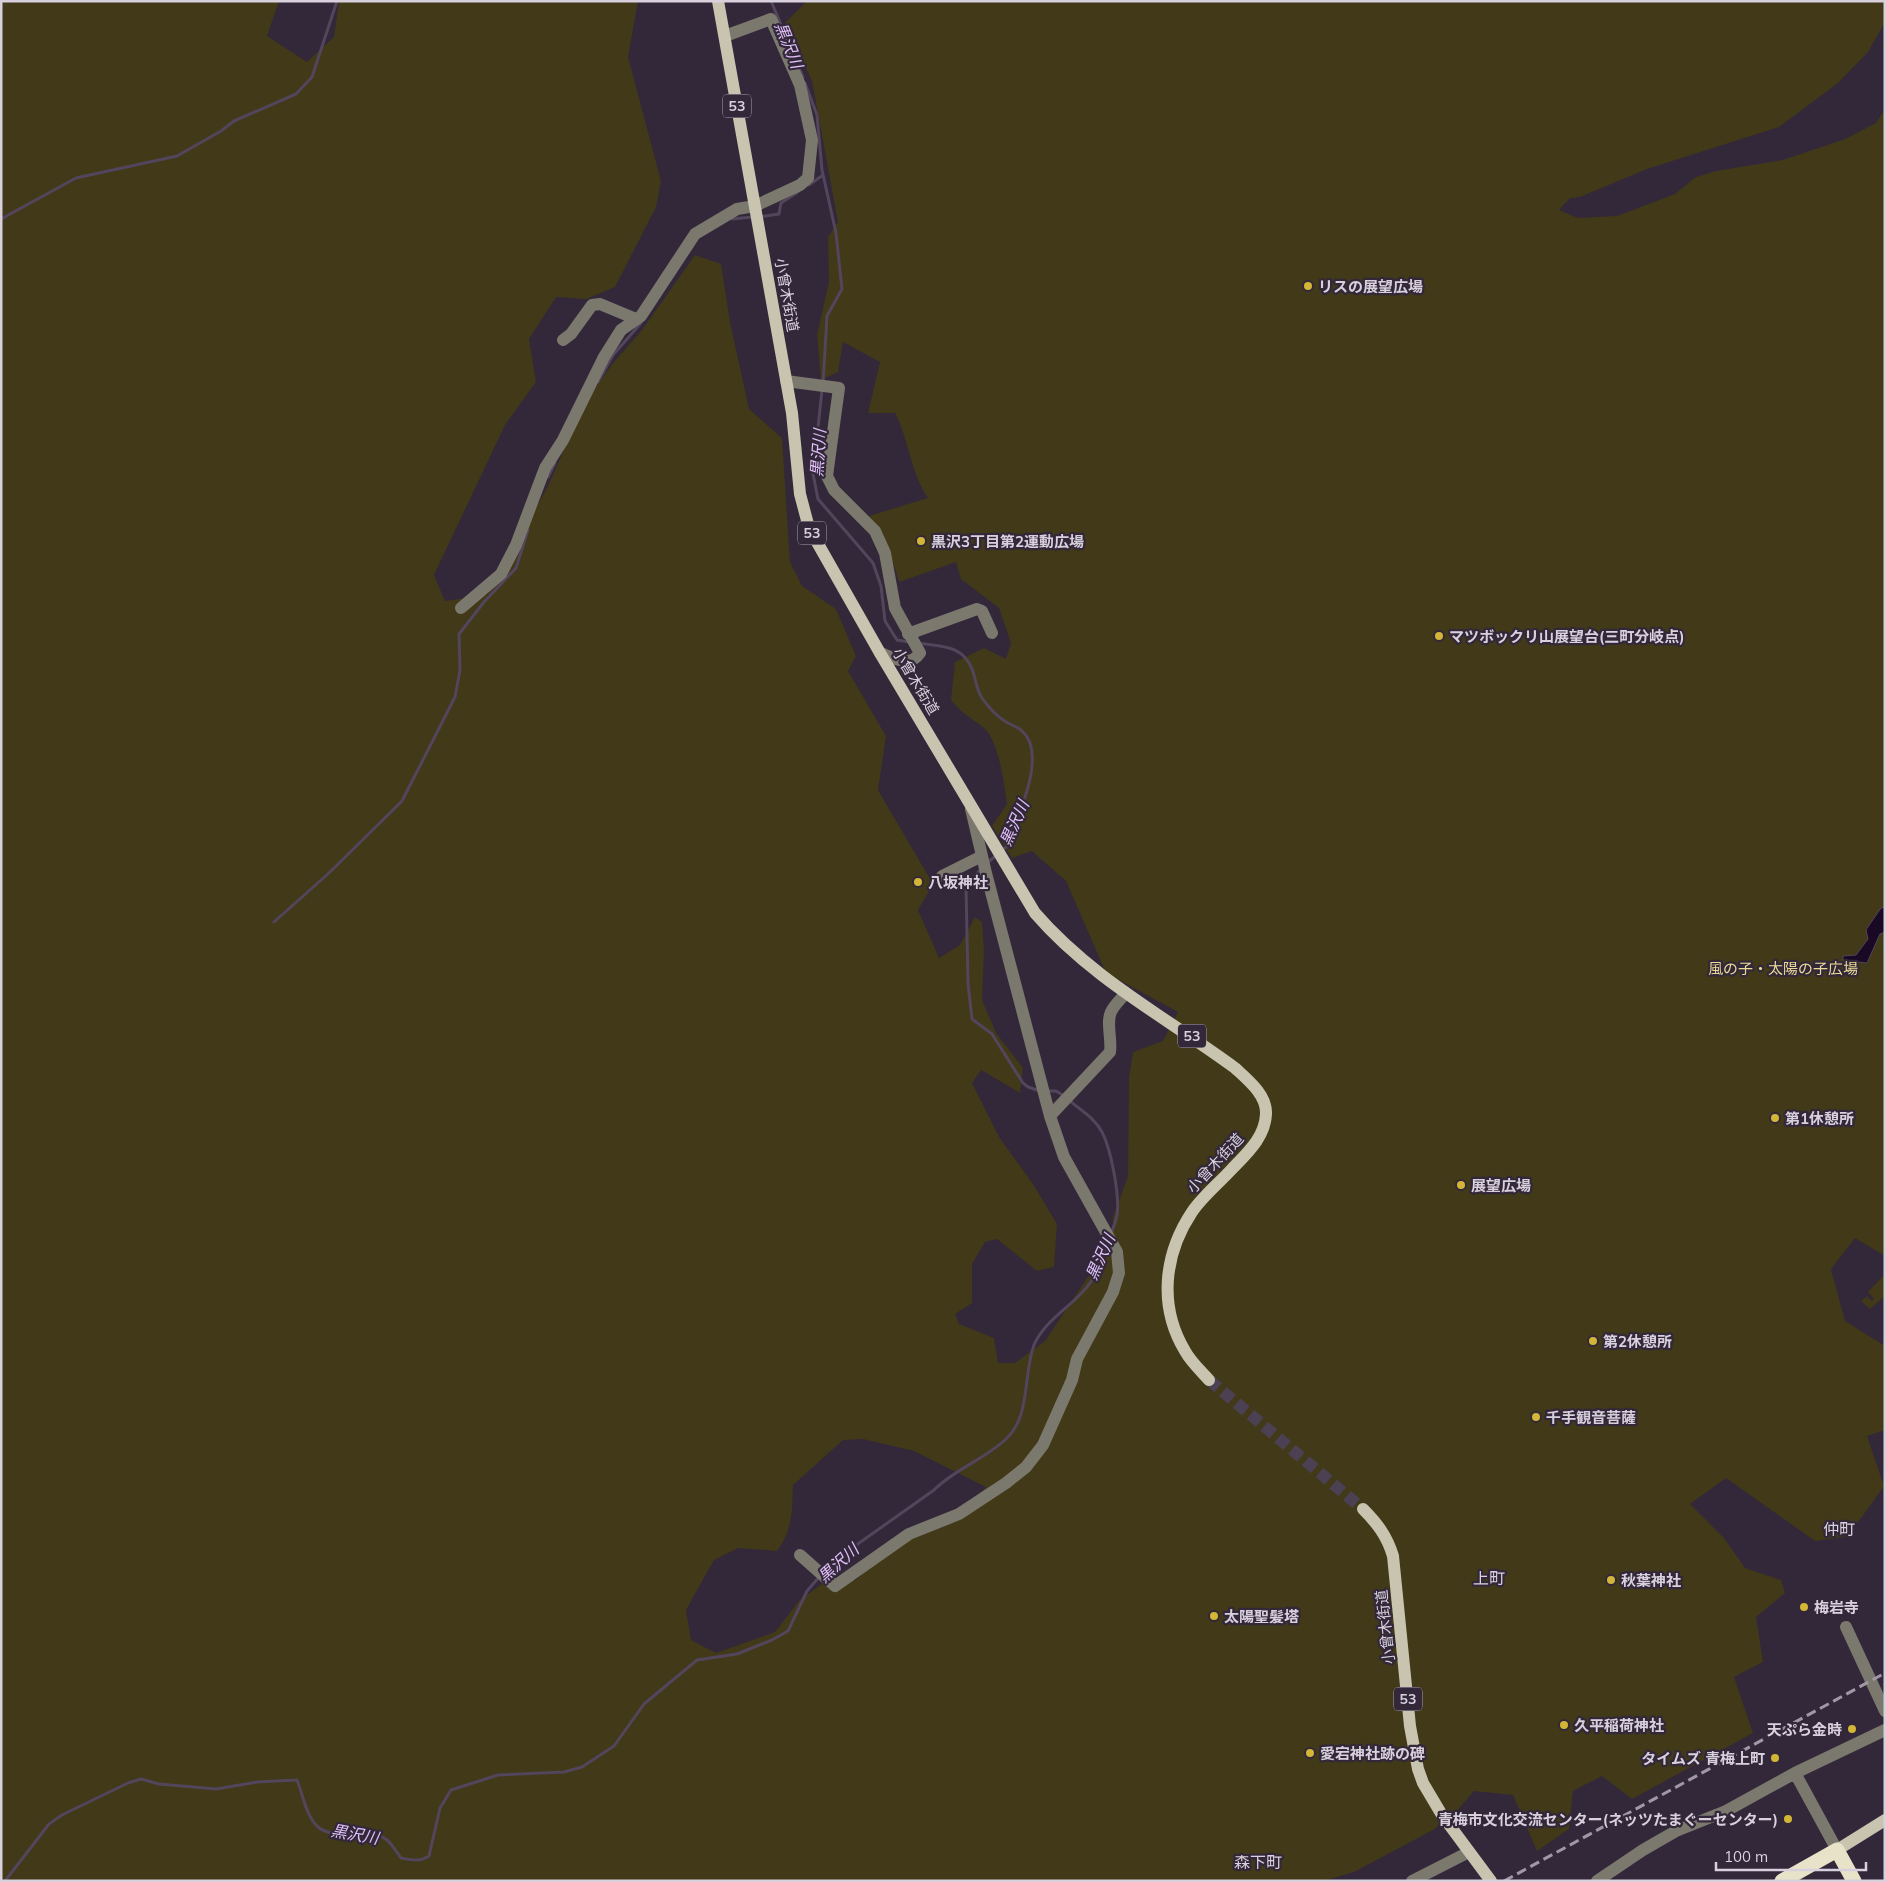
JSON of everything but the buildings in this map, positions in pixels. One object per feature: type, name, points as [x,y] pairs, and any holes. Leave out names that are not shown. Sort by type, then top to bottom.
[{"type":"highway","points":[[1782,1881],[1837,1850],[1854,1881]]},
{"type":"main road","name":"小曾木街道","points":[[718,1],[786,381],[797,449],[800,494],[809,528],[880,654],[1035,913],[1056,937],[1090,967],[1236,1068],[1263,1098],[1266,1114],[1258,1141],[1193,1210],[1171,1252],[1167,1276],[1167,1294],[1172,1324],[1185,1352],[1209,1380]]},
{"type":"main road","name":"小曾木街道","points":[[1363,1509],[1379,1525],[1389,1541],[1394,1556],[1410,1726],[1418,1769],[1430,1798],[1490,1880]]},
{"type":"main road","points":[[1837,1850],[1885,1820]]},
{"type":"street","points":[[461,608],[501,574],[516,545],[545,468],[563,440],[604,357],[621,330],[641,316],[695,234],[737,210],[755,208],[800,185],[808,178],[812,140],[800,85],[771,19],[724,36]]},
{"type":"street","points":[[563,340],[571,334],[592,306],[600,304],[636,319]]},
{"type":"street","points":[[786,381],[838,388],[827,476],[834,490],[869,523],[878,537],[889,569],[895,608],[920,654],[917,659],[908,662],[880,654]]},
{"type":"street","points":[[909,635],[977,609],[982,611],[992,633]]},
{"type":"street","points":[[800,1555],[835,1586],[909,1534],[959,1514],[1006,1483],[1026,1467],[1043,1445],[1072,1380],[1077,1359],[1113,1292],[1119,1273],[1117,1252],[1064,1157],[1050,1116],[983,863],[970,806]]},
{"type":"street","points":[[942,876],[983,863]]},
{"type":"street","points":[[1050,1116],[1110,1052],[1112,1040],[1109,1021],[1111,1012],[1126,993]]},
{"type":"street","points":[[1846,1627],[1885,1712]]},
{"type":"street","points":[[1597,1881],[1643,1850],[1676,1831],[1726,1811],[1795,1773],[1885,1730]]},
{"type":"street","points":[[1795,1773],[1837,1850]]},
{"type":"street","points":[[1412,1881],[1435,1867],[1469,1852]]},
{"type":"green space","name":"風の子・太陽の子広場","points":[[1,1],[279,1],[267,36],[307,62],[334,37],[339,1],[638,1],[628,57],[661,181],[656,207],[615,287],[586,299],[556,297],[529,339],[536,382],[505,425],[434,575],[445,601],[487,595],[548,486],[584,404],[613,363],[642,330],[695,255],[721,264],[730,322],[749,409],[782,438],[790,562],[802,586],[836,609],[856,656],[848,671],[886,736],[878,790],[933,884],[918,910],[939,958],[960,945],[975,917],[982,922],[984,950],[982,1000],[996,1033],[1023,1068],[1020,1093],[981,1070],[972,1083],[999,1137],[1033,1184],[1057,1224],[1054,1267],[1037,1271],[997,1239],[985,1242],[972,1264],[972,1303],[955,1314],[959,1324],[994,1338],[998,1363],[1015,1363],[1045,1341],[1112,1241],[1113,1217],[1128,1176],[1129,1077],[1133,1052],[1163,1041],[1178,1012],[1106,973],[1066,881],[1032,851],[1012,858],[992,826],[1007,804],[997,752],[989,733],[951,700],[955,662],[984,648],[1006,659],[1011,643],[999,608],[961,579],[956,562],[899,582],[887,547],[869,516],[928,498],[922,489],[895,413],[868,413],[880,362],[843,342],[838,372],[821,380],[817,335],[829,282],[828,237],[838,222],[812,81],[785,23],[807,1],[1885,1],[1885,22],[1868,52],[1838,83],[1779,127],[1647,169],[1580,197],[1570,198],[1559,210],[1578,218],[1617,216],[1675,194],[1696,177],[1716,171],[1783,160],[1845,139],[1876,123],[1885,109],[1885,1256],[1855,1238],[1831,1269],[1845,1321],[1885,1346],[1885,1430],[1867,1436],[1884,1486],[1862,1517],[1844,1537],[1815,1541],[1726,1478],[1690,1504],[1724,1538],[1745,1568],[1781,1580],[1785,1593],[1756,1617],[1763,1662],[1734,1677],[1753,1733],[1632,1799],[1602,1776],[1573,1791],[1569,1829],[1537,1851],[1513,1795],[1474,1791],[1457,1811],[1433,1830],[1354,1872],[1324,1881],[1,1881]],"holes":[[[863,1439],[914,1451],[986,1487],[960,1517],[912,1529],[856,1580],[823,1583],[799,1601],[775,1632],[716,1653],[691,1640],[686,1610],[714,1560],[738,1548],[777,1551],[789,1527],[792,1512],[793,1485],[843,1440]]]},
{"type":"green space","points":[[1885,1274],[1885,1296],[1870,1309],[1861,1301],[1867,1296],[1872,1301],[1874,1299],[1868,1292]]},
{"type":"shaded area","points":[[1885,907],[1885,932],[1880,934],[1867,963],[1843,960],[1843,956],[1856,955],[1868,939],[1866,930],[1881,908]]},
{"type":"waterway","points":[[1,219],[76,178],[177,156],[221,131],[234,121],[296,94],[312,77],[337,1]]},
{"type":"waterway","name":"黒沢川","points":[[771,1],[803,77]]},
{"type":"waterway","name":"黒沢川","points":[[805,83],[817,115],[822,170],[836,233],[842,289],[827,316],[823,384]]},
{"type":"waterway","points":[[809,185],[823,175]]},
{"type":"waterway","points":[[759,217],[779,214],[781,203],[798,192]]},
{"type":"waterway","points":[[732,219],[753,217]]},
{"type":"waterway","points":[[598,382],[613,355],[641,323]]},
{"type":"waterway","name":"黒沢川","points":[[822,390],[813,474],[818,499],[873,563],[881,586],[885,621],[897,640],[909,642]]},
{"type":"waterway","points":[[548,477],[555,463]]},
{"type":"waterway","points":[[274,922],[329,873],[402,801],[455,697],[460,670],[459,634],[484,602],[516,568],[528,530]]},
{"type":"waterway","name":"黒沢川","points":[[918,643],[943,646],[963,655],[972,669],[978,691],[987,705],[995,714],[1019,728],[1029,742],[1032,755],[1028,788],[1006,847],[1002,850]]},
{"type":"waterway","name":"黒沢川","points":[[987,863],[998,854]]},
{"type":"waterway","name":"黒沢川","points":[[981,869],[966,886],[968,984],[972,1019],[992,1034],[1023,1083],[1040,1091]]},
{"type":"waterway","name":"黒沢川","points":[[1046,1091],[1056,1091],[1064,1096]]},
{"type":"waterway","name":"黒沢川","points":[[1069,1100],[1095,1122],[1102,1132],[1109,1149],[1118,1207],[1117,1217],[1111,1234]]},
{"type":"waterway","name":"黒沢川","points":[[824,1571],[838,1558],[951,1476],[998,1446],[1014,1430],[1023,1407],[1028,1369],[1034,1345],[1045,1327],[1084,1291],[1090,1283],[1100,1264],[1107,1244]]},
{"type":"waterway","name":"黒沢川","points":[[5,1881],[49,1824],[62,1815],[128,1783],[141,1779],[159,1784],[216,1789],[257,1782],[297,1780],[310,1817],[318,1827],[334,1833],[362,1833],[379,1836],[387,1840],[401,1858],[422,1859],[429,1856],[440,1808],[451,1790],[498,1775],[564,1772],[582,1767],[614,1746],[644,1704],[697,1660],[737,1654],[772,1640],[788,1631],[807,1591],[820,1576]]},
{"type":"tunnel","points":[[1209,1380],[1363,1509]]},
{"type":"railway","points":[[1504,1881],[1885,1673]]},
{"type":"place","name":"リスの展望広場","points":[[1308,286]]},
{"type":"place","name":"黒沢3丁目第2運動広場","points":[[921,541]]},
{"type":"place","name":"マツボックリ山展望台(三町分岐点)","points":[[1439,636]]},
{"type":"place","name":"八坂神社","points":[[918,882]]},
{"type":"place","name":"第1休憩所","points":[[1775,1118]]},
{"type":"place","name":"展望広場","points":[[1461,1185]]},
{"type":"place","name":"第2休憩所","points":[[1593,1341]]},
{"type":"place","name":"千手観音菩薩","points":[[1536,1417]]},
{"type":"place","name":"秋葉神社","points":[[1611,1580]]},
{"type":"place","name":"梅岩寺","points":[[1804,1607]]},
{"type":"place","name":"太陽聖髪塔","points":[[1214,1616]]},
{"type":"place","name":"久平稲荷神社","points":[[1564,1725]]},
{"type":"place","name":"天ぷら金時","points":[[1852,1729]]},
{"type":"place","name":"愛宕神社跡の碑","points":[[1310,1753]]},
{"type":"place","name":"タイムズ 青梅上町","points":[[1775,1758]]},
{"type":"place","name":"青梅市文化交流センター(ネッツたまぐーセンター)","points":[[1788,1819]]},
{"type":"district","name":"仲町","points":[[1839,1529]]},
{"type":"district","name":"上町","points":[[1489,1578]]},
{"type":"district","name":"森下町","points":[[1258,1862]]}]
